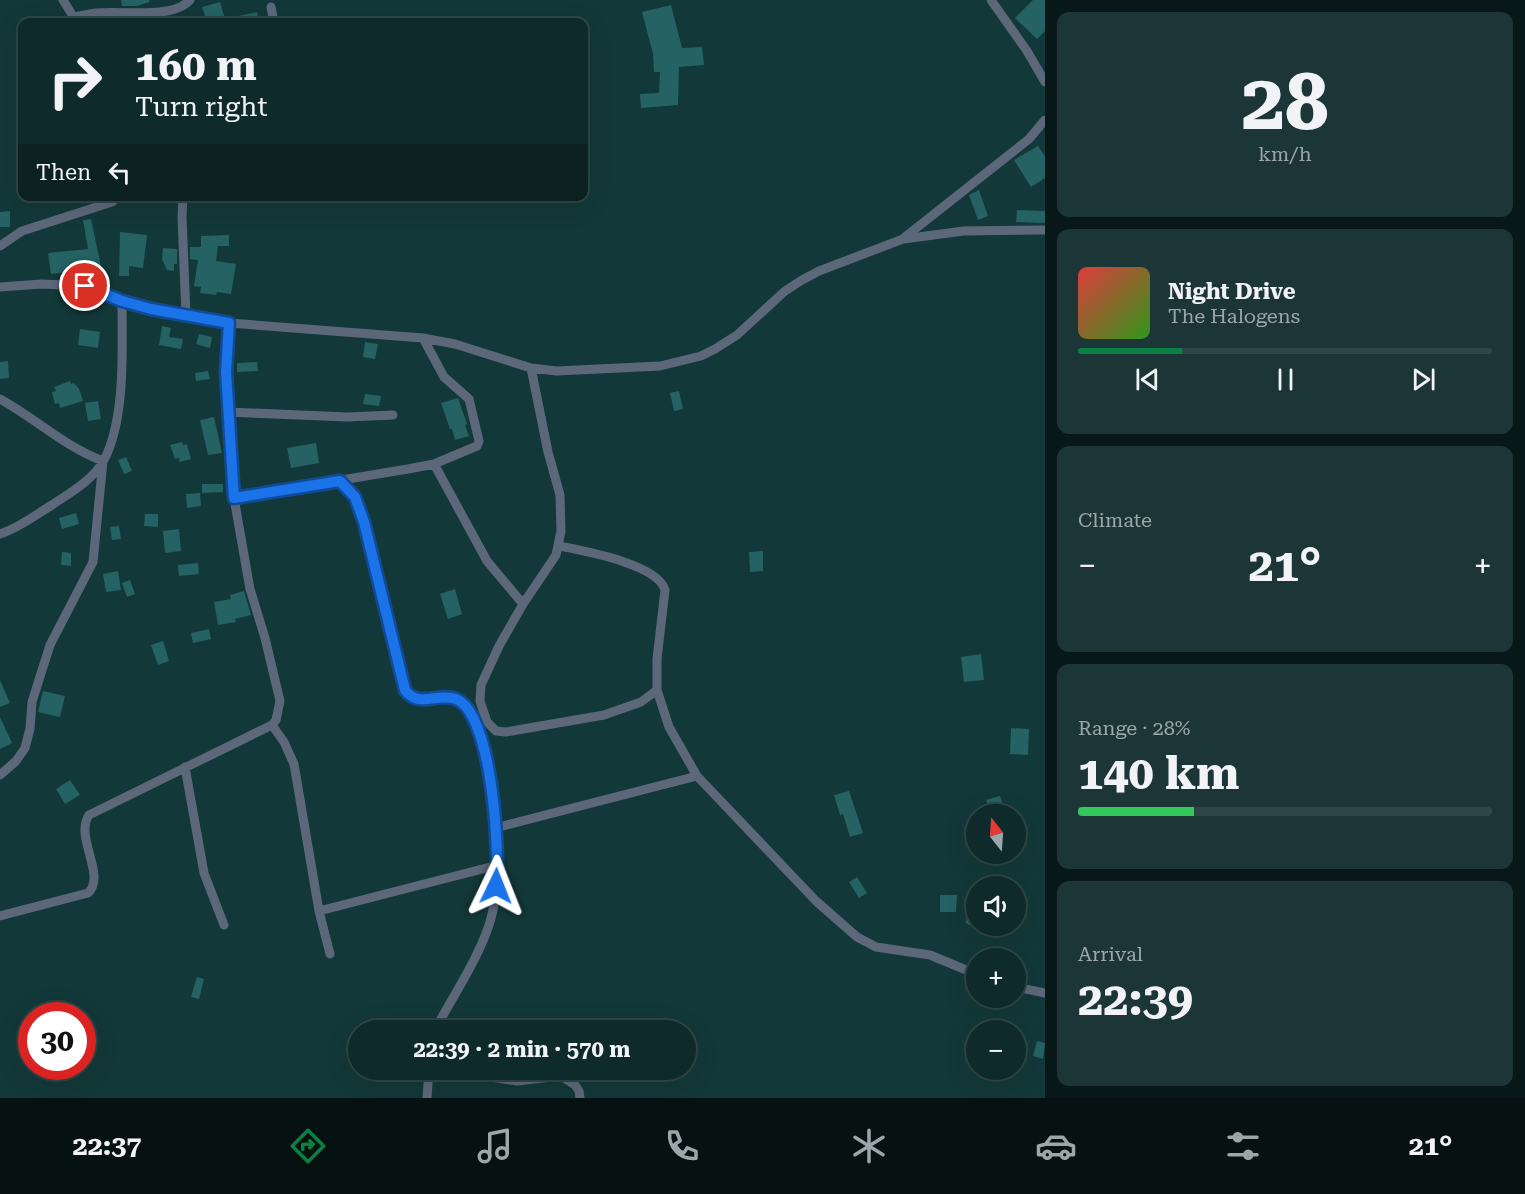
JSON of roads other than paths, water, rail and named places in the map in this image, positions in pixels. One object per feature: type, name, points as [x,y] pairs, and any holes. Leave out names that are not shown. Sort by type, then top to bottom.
[{"type":"street","points":[[63,0],[74,18]]},
{"type":"street","points":[[81,18],[97,13],[166,11],[180,7],[190,0]]},
{"type":"street","points":[[992,0],[1045,82]]},
{"type":"street","points":[[271,7],[273,18]]},
{"type":"street","points":[[903,239],[1029,139],[1045,120]]},
{"type":"street","points":[[0,246],[22,231],[113,201]]},
{"type":"street","points":[[183,201],[186,315]]},
{"type":"street","points":[[0,287],[76,285],[97,289],[122,301],[151,309],[229,323],[423,338],[455,344],[531,368],[557,371],[660,366],[701,356],[737,335],[785,291],[819,271],[903,239],[964,231],[1045,230]]},
{"type":"street","points":[[0,776],[16,761],[25,748],[30,729],[32,702],[50,645],[93,562],[103,461],[113,434],[117,411],[122,358],[122,301]]},
{"type":"street","points":[[0,915],[90,891],[94,878],[84,830],[87,817],[272,725],[276,720],[280,700],[250,589],[234,498],[227,412],[226,372],[229,323]]},
{"type":"street","points":[[234,498],[434,464],[476,448],[479,443],[469,399],[444,376],[423,338]]},
{"type":"street","points":[[531,368],[548,452],[560,495],[561,531],[559,546],[551,562],[523,604],[481,685],[480,701],[487,722],[496,731],[506,732],[604,715],[641,702],[657,690]]},
{"type":"street","points":[[0,399],[25,412],[64,442],[103,461]]},
{"type":"street","points":[[227,412],[346,417],[393,415]]},
{"type":"street","points":[[0,534],[27,521],[67,495],[92,474],[103,461]]},
{"type":"street","points":[[434,464],[487,561],[523,604]]},
{"type":"street","points":[[340,481],[355,497],[364,522],[405,690],[419,700],[455,698],[467,707],[475,720],[485,750],[498,865],[494,907],[484,938],[440,1020]]},
{"type":"street","points":[[559,546],[612,558],[653,575],[662,582],[665,590],[657,658],[657,690],[669,727],[697,776],[816,901],[857,937],[876,947],[930,955],[966,970]]},
{"type":"street","points":[[272,725],[284,742],[294,764],[319,911],[330,954]]},
{"type":"street","points":[[185,767],[204,873],[224,925]]},
{"type":"street","points":[[495,828],[697,776]]},
{"type":"street","points":[[319,911],[498,865]]},
{"type":"street","points":[[1026,989],[1045,993]]},
{"type":"street","points":[[427,1098],[428,1080]]},
{"type":"street","points":[[510,1080],[528,1080]]},
{"type":"street","points":[[567,1080],[575,1084],[580,1098]]}]
